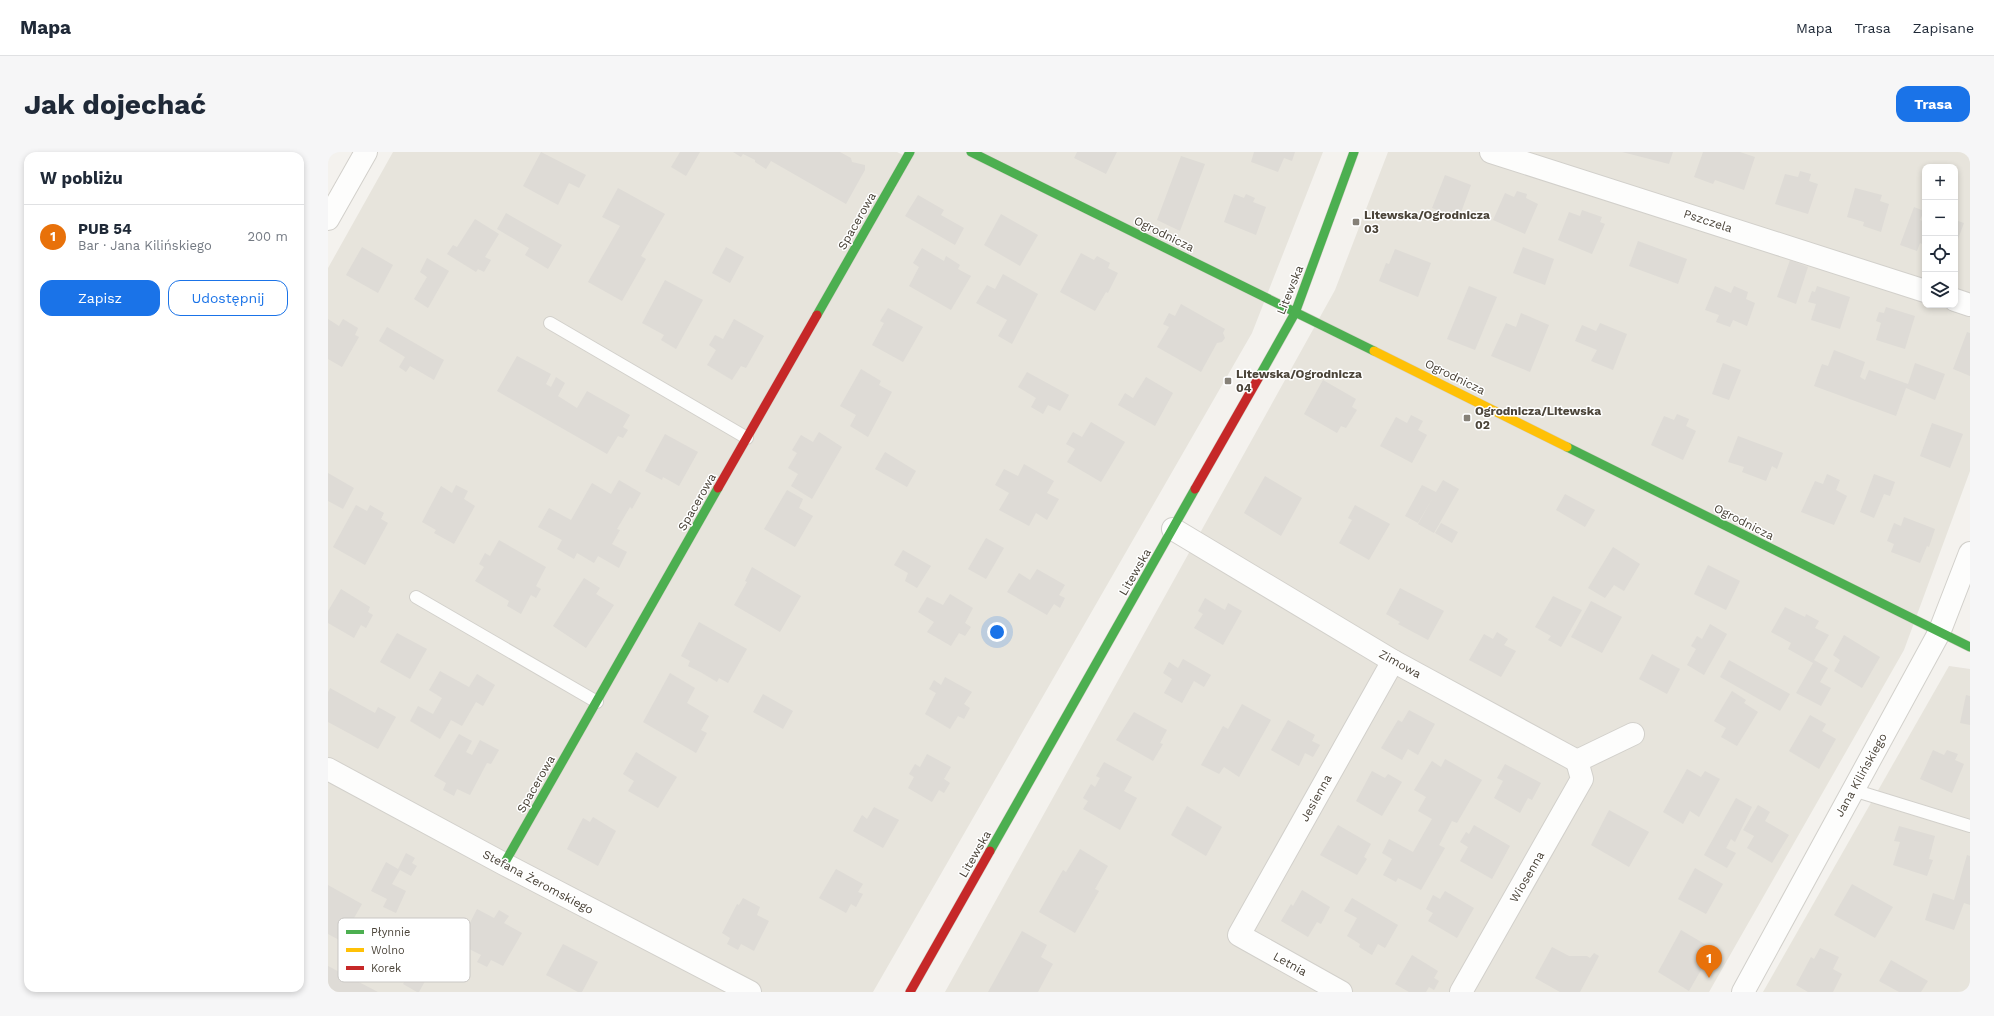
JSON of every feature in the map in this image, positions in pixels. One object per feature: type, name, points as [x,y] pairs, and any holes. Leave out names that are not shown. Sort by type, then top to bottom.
[{"type":"street","points":[[328,219],[366,152]]},
{"type":"street","name":"Spacerowa","points":[[504,864],[910,152]]},
{"type":"street","name":"Ogrodnicza","points":[[971,152],[1468,397],[1939,633],[1970,647]]},
{"type":"street","name":"Litewska","points":[[910,992],[1295,313],[1354,152]]},
{"type":"street","name":"Pszczela","points":[[1491,152],[1922,290]]},
{"type":"street","points":[[1958,301],[1970,305]]},
{"type":"street","name":"Zimowa","points":[[1173,529],[1393,661],[1577,760]]},
{"type":"street","name":"Jana Kilińskiego","points":[[1743,992],[1939,633],[1970,553]]},
{"type":"street","name":"Jesienna","points":[[1239,935],[1393,661]]},
{"type":"street","points":[[1577,760],[1633,734]]},
{"type":"street","name":"Wiosenna","points":[[1461,992],[1582,779],[1577,760]]},
{"type":"street","name":"Stefana Żeromskiego","points":[[328,769],[504,864],[750,992]]},
{"type":"street","name":"Letnia","points":[[1239,935],[1341,992]]},
{"type":"lane","points":[[550,324],[748,438]]},
{"type":"lane","points":[[416,597],[597,702]]},
{"type":"lane","points":[[1852,790],[1970,826]]},
{"type":"shaded area","points":[[393,152],[897,152],[907,157],[910,152],[1323,152],[1252,333],[873,992],[328,992],[328,268]]},
{"type":"shaded area","points":[[1388,152],[1970,152],[1970,471],[1904,650],[1709,992],[945,992],[1335,290]]},
{"type":"shaded area","points":[[1949,666],[1970,669],[1970,992],[1763,992]]},
{"type":"building","points":[[541,152],[586,175],[579,188],[569,183],[558,205],[523,186]]},
{"type":"building","points":[[680,152],[700,152],[686,176],[671,167]]},
{"type":"building","points":[[733,152],[840,152],[851,158],[852,162],[865,165],[865,170],[846,204],[771,161],[766,169],[755,162],[755,160],[743,154],[741,157]]},
{"type":"building","points":[[1077,152],[1117,152],[1106,174],[1074,158]]},
{"type":"building","points":[[1254,152],[1295,152],[1292,161],[1284,158],[1278,172],[1251,162]]},
{"type":"building","points":[[1622,152],[1673,152],[1669,164]]},
{"type":"building","points":[[1703,152],[1740,152],[1755,157],[1744,190],[1715,180],[1713,184],[1694,177]]},
{"type":"building","points":[[1181,156],[1205,164],[1180,231],[1157,220]]},
{"type":"building","points":[[1800,171],[1811,174],[1809,181],[1818,184],[1808,214],[1775,204],[1785,174],[1798,177]]},
{"type":"building","points":[[1445,175],[1471,185],[1459,218],[1432,208]]},
{"type":"building","points":[[618,188],[665,214],[641,256],[646,259],[622,301],[588,282],[620,226],[602,217]]},
{"type":"building","points":[[1855,188],[1882,195],[1880,201],[1889,204],[1881,232],[1863,226],[1864,222],[1847,217]]},
{"type":"building","points":[[1517,191],[1527,194],[1526,198],[1538,204],[1525,234],[1493,220],[1505,193],[1514,197]]},
{"type":"building","points":[[1234,194],[1244,198],[1246,194],[1255,198],[1253,202],[1266,207],[1256,235],[1224,222]]},
{"type":"building","points":[[918,195],[944,210],[941,215],[964,228],[955,245],[905,216]]},
{"type":"building","points":[[1914,207],[1922,210],[1920,220],[1922,221],[1922,244],[1920,243],[1917,251],[1900,245]]},
{"type":"building","points":[[1582,210],[1602,217],[1600,222],[1605,224],[1592,254],[1558,240],[1569,212],[1580,216]]},
{"type":"building","points":[[506,213],[562,245],[548,269],[525,255],[529,248],[497,229]]},
{"type":"building","points":[[1001,214],[1038,235],[1020,266],[984,245]]},
{"type":"building","points":[[475,219],[499,234],[485,257],[491,260],[484,272],[478,269],[476,272],[447,254],[453,245],[457,247]]},
{"type":"building","points":[[1958,221],[1964,223],[1958,239]]},
{"type":"building","points":[[1638,241],[1687,259],[1678,284],[1629,266]]},
{"type":"building","points":[[362,247],[393,265],[378,293],[346,275]]},
{"type":"building","points":[[726,247],[744,257],[730,283],[712,273]]},
{"type":"building","points":[[1523,247],[1554,259],[1545,285],[1513,273]]},
{"type":"building","points":[[922,248],[944,261],[946,256],[960,265],[958,269],[971,276],[951,310],[909,286],[919,267],[913,263]]},
{"type":"building","points":[[1395,249],[1431,263],[1418,297],[1379,281],[1386,263],[1389,264]]},
{"type":"building","points":[[1081,253],[1094,260],[1097,256],[1110,263],[1108,268],[1118,273],[1108,293],[1106,292],[1095,311],[1060,292]]},
{"type":"building","points":[[427,258],[449,271],[428,308],[414,299],[427,277],[420,272]]},
{"type":"building","points":[[1790,260],[1808,267],[1796,304],[1777,297]]},
{"type":"building","points":[[1003,274],[1038,294],[1012,344],[998,336],[1007,320],[976,303],[987,285],[995,289]]},
{"type":"building","points":[[665,280],[703,300],[676,349],[661,340],[664,335],[642,323]]},
{"type":"building","points":[[1469,286],[1497,297],[1475,350],[1447,339]]},
{"type":"building","points":[[1715,286],[1731,293],[1734,286],[1748,292],[1746,299],[1755,303],[1747,326],[1733,320],[1730,327],[1716,322],[1719,315],[1705,310]]},
{"type":"building","points":[[1817,286],[1850,297],[1840,329],[1811,320],[1816,304],[1808,302],[1812,291],[1815,292]]},
{"type":"building","points":[[1181,304],[1225,329],[1223,333],[1225,338],[1222,342],[1217,343],[1201,372],[1157,347],[1169,327],[1163,324],[1169,313],[1175,316]]},
{"type":"building","points":[[1886,307],[1915,316],[1905,349],[1876,340],[1881,323],[1876,321],[1879,312],[1884,313]]},
{"type":"building","points":[[888,308],[923,327],[903,362],[872,345],[884,323],[880,321]]},
{"type":"building","points":[[1521,313],[1549,325],[1530,372],[1491,356],[1506,323],[1516,327]]},
{"type":"building","points":[[328,319],[339,326],[343,319],[358,328],[355,335],[359,337],[342,367],[328,359]]},
{"type":"building","points":[[734,319],[764,336],[746,368],[741,366],[732,380],[707,365],[716,350],[709,345],[715,335],[723,339]]},
{"type":"building","points":[[1600,323],[1627,334],[1613,370],[1591,361],[1597,350],[1575,341],[1582,325],[1596,331]]},
{"type":"building","points":[[387,327],[444,360],[434,380],[410,366],[406,372],[399,367],[405,357],[379,341]]},
{"type":"building","points":[[1967,332],[1970,333],[1970,376],[1953,369]]},
{"type":"building","points":[[1834,350],[1865,362],[1860,377],[1865,380],[1869,370],[1908,384],[1915,363],[1945,374],[1935,400],[1906,388],[1896,416],[1814,386],[1822,364],[1828,366]]},
{"type":"building","points":[[517,356],[551,374],[546,384],[551,387],[556,377],[565,383],[558,396],[577,408],[587,391],[630,415],[623,427],[628,430],[623,438],[618,436],[607,454],[497,391]]},
{"type":"building","points":[[1723,363],[1741,370],[1729,400],[1712,394]]},
{"type":"building","points":[[861,369],[881,381],[879,385],[892,392],[868,437],[850,426],[856,415],[840,406]]},
{"type":"building","points":[[1027,372],[1069,395],[1060,411],[1048,405],[1043,414],[1031,407],[1036,398],[1018,387]]},
{"type":"building","points":[[1146,377],[1173,393],[1155,426],[1118,405],[1125,393],[1133,398]]},
{"type":"building","points":[[1323,380],[1356,399],[1352,407],[1357,410],[1346,428],[1341,426],[1337,433],[1304,414]]},
{"type":"building","points":[[1677,414],[1689,419],[1686,426],[1696,431],[1683,460],[1651,445],[1664,416],[1674,420]]},
{"type":"building","points":[[1411,415],[1423,421],[1418,430],[1427,435],[1412,463],[1380,446],[1396,417],[1407,423]]},
{"type":"building","points":[[1091,422],[1125,442],[1101,482],[1067,462],[1075,449],[1066,444],[1073,432],[1082,437]]},
{"type":"building","points":[[1932,423],[1963,434],[1950,468],[1920,456]]},
{"type":"building","points":[[819,432],[842,447],[812,499],[791,486],[798,474],[788,468],[797,453],[792,450],[801,435],[813,442]]},
{"type":"building","points":[[665,434],[698,452],[679,486],[663,477],[662,480],[645,471]]},
{"type":"building","points":[[1738,436],[1783,453],[1777,469],[1772,466],[1766,481],[1742,472],[1744,467],[1728,462]]},
{"type":"building","points":[[885,452],[916,471],[907,487],[875,469]]},
{"type":"building","points":[[1024,464],[1054,481],[1047,493],[1059,499],[1047,520],[1036,513],[1029,526],[999,510],[1009,493],[995,485],[1004,469],[1018,476]]},
{"type":"building","points":[[328,473],[354,488],[343,509],[328,501]]},
{"type":"building","points":[[1827,474],[1840,480],[1836,490],[1847,496],[1834,525],[1801,512],[1815,481],[1823,484]]},
{"type":"building","points":[[1874,474],[1895,482],[1890,496],[1884,494],[1874,518],[1860,512]]},
{"type":"building","points":[[1265,476],[1302,498],[1281,536],[1244,513]]},
{"type":"building","points":[[619,480],[641,493],[632,509],[630,507],[617,529],[620,530],[612,544],[627,552],[619,568],[598,556],[594,563],[577,553],[574,559],[557,549],[562,540],[538,527],[549,508],[571,520],[592,483],[611,494]]},
{"type":"building","points":[[1443,480],[1459,489],[1434,533],[1418,524],[1432,499],[1418,523],[1405,516],[1422,485],[1436,492]]},
{"type":"building","points":[[456,485],[468,491],[464,499],[475,506],[454,544],[434,533],[436,530],[422,522],[441,486],[452,493]]},
{"type":"building","points":[[787,490],[803,499],[799,508],[813,516],[795,547],[764,529]]},
{"type":"building","points":[[1565,494],[1595,510],[1585,527],[1556,510]]},
{"type":"building","points":[[356,505],[367,511],[370,505],[384,513],[381,519],[388,523],[365,565],[333,547]]},
{"type":"building","points":[[1355,505],[1390,524],[1369,560],[1339,543],[1352,520],[1348,518]]},
{"type":"building","points":[[1904,517],[1935,529],[1929,547],[1927,546],[1920,563],[1891,552],[1894,544],[1887,541],[1894,523],[1901,526]]},
{"type":"building","points":[[1441,523],[1458,532],[1452,543],[1435,533]]},
{"type":"building","points":[[986,538],[1004,548],[986,579],[968,569]]},
{"type":"building","points":[[499,540],[546,567],[536,586],[541,589],[536,598],[531,595],[521,614],[507,606],[509,601],[475,581],[484,567],[479,564],[485,553],[490,556]]},
{"type":"building","points":[[1613,547],[1640,564],[1624,591],[1614,585],[1605,598],[1588,588]]},
{"type":"building","points":[[903,550],[931,566],[917,588],[905,581],[908,573],[894,565]]},
{"type":"building","points":[[1708,565],[1740,581],[1726,610],[1694,594]]},
{"type":"building","points":[[752,567],[801,596],[780,632],[734,605],[747,582],[745,581]]},
{"type":"building","points":[[1037,569],[1065,585],[1059,595],[1065,598],[1060,608],[1054,604],[1047,615],[1007,592],[1019,573],[1030,580]]},
{"type":"building","points":[[584,578],[600,588],[596,594],[614,605],[586,648],[553,626]]},
{"type":"building","points":[[1400,588],[1444,611],[1428,640],[1398,624],[1400,622],[1386,614]]},
{"type":"building","points":[[341,589],[370,607],[368,612],[373,615],[366,628],[361,625],[354,638],[328,623],[328,611]]},
{"type":"building","points":[[950,594],[973,608],[965,623],[971,627],[965,636],[959,633],[951,646],[927,632],[934,622],[918,612],[927,597],[943,605]]},
{"type":"building","points":[[1553,596],[1582,610],[1561,647],[1548,640],[1551,636],[1535,627]]},
{"type":"building","points":[[1205,598],[1225,610],[1228,603],[1242,611],[1223,645],[1194,628],[1203,614],[1198,611]]},
{"type":"building","points":[[1591,601],[1622,617],[1602,653],[1571,637]]},
{"type":"building","points":[[1785,607],[1805,617],[1806,614],[1819,621],[1815,628],[1829,635],[1814,660],[1828,668],[1820,682],[1831,688],[1821,706],[1796,693],[1813,663],[1788,649],[1791,643],[1771,632]]},
{"type":"building","points":[[699,622],[747,649],[728,683],[719,678],[717,682],[688,666],[690,661],[681,656]]},
{"type":"building","points":[[1710,624],[1727,634],[1704,675],[1687,665],[1696,649],[1691,646],[1697,636],[1702,639]]},
{"type":"building","points":[[1497,632],[1508,639],[1504,645],[1516,651],[1501,677],[1469,660],[1484,634],[1493,639]]},
{"type":"building","points":[[397,633],[427,649],[410,679],[380,662]]},
{"type":"building","points":[[1844,635],[1880,657],[1862,688],[1834,671],[1840,660],[1833,655]]},
{"type":"building","points":[[1652,654],[1680,669],[1667,694],[1639,679]]},
{"type":"building","points":[[1183,659],[1211,675],[1204,687],[1194,681],[1182,703],[1164,693],[1172,679],[1163,673],[1169,662],[1178,668]]},
{"type":"building","points":[[1729,660],[1790,694],[1780,711],[1720,677]]},
{"type":"building","points":[[440,671],[469,687],[477,674],[495,685],[483,706],[476,702],[462,726],[451,720],[440,739],[410,721],[418,706],[433,714],[442,698],[429,690]]},
{"type":"building","points":[[670,673],[695,688],[687,703],[709,716],[701,730],[707,733],[696,753],[643,722]]},
{"type":"building","points":[[945,677],[972,692],[964,704],[970,708],[964,719],[958,716],[950,729],[925,714],[936,693],[929,689],[934,680],[941,685]]},
{"type":"building","points":[[330,688],[375,713],[378,707],[396,717],[378,749],[328,722],[328,692]]},
{"type":"building","points":[[1732,691],[1746,700],[1744,703],[1758,712],[1737,746],[1721,737],[1726,728],[1714,721]]},
{"type":"building","points":[[763,694],[793,711],[783,729],[753,712]]},
{"type":"building","points":[[1966,695],[1970,696],[1970,725],[1960,723]]},
{"type":"building","points":[[1242,704],[1271,720],[1239,777],[1224,767],[1219,774],[1201,765],[1223,726],[1228,729]]},
{"type":"building","points":[[1409,710],[1435,724],[1418,755],[1408,749],[1402,760],[1381,748],[1398,720],[1402,722]]},
{"type":"building","points":[[1134,712],[1167,730],[1160,743],[1163,744],[1153,761],[1116,740]]},
{"type":"building","points":[[1810,715],[1826,724],[1822,731],[1836,739],[1819,769],[1789,751]]},
{"type":"building","points":[[1288,720],[1315,735],[1312,741],[1320,745],[1313,757],[1305,753],[1299,766],[1271,750]]},
{"type":"building","points":[[459,734],[472,741],[466,752],[472,755],[480,740],[499,750],[491,764],[487,763],[470,795],[457,789],[454,796],[443,790],[446,783],[434,776]]},
{"type":"building","points":[[1933,750],[1944,755],[1947,750],[1958,754],[1955,760],[1964,764],[1952,793],[1920,779]]},
{"type":"building","points":[[636,752],[677,777],[658,808],[628,791],[634,781],[623,774]]},
{"type":"building","points":[[927,754],[951,767],[944,779],[950,783],[944,793],[939,790],[932,802],[908,788],[914,777],[909,774],[915,764],[920,767]]},
{"type":"building","points":[[1445,759],[1482,780],[1457,823],[1452,821],[1439,845],[1445,848],[1421,890],[1398,878],[1396,882],[1383,875],[1392,859],[1382,853],[1389,839],[1413,852],[1432,819],[1418,811],[1426,797],[1414,790],[1432,761],[1441,767]]},
{"type":"building","points":[[1104,762],[1132,777],[1124,791],[1137,798],[1120,830],[1083,809],[1088,801],[1083,798],[1091,784],[1095,787],[1100,778],[1096,776]]},
{"type":"building","points":[[1505,764],[1541,783],[1532,800],[1528,798],[1520,813],[1494,798],[1503,781],[1497,778]]},
{"type":"building","points":[[1687,769],[1701,777],[1705,771],[1720,779],[1699,817],[1690,811],[1683,824],[1663,812]]},
{"type":"building","points":[[1372,771],[1385,778],[1388,774],[1402,782],[1382,816],[1356,801]]},
{"type":"building","points":[[1736,798],[1752,807],[1735,842],[1731,839],[1726,848],[1736,853],[1727,868],[1704,855]]},
{"type":"building","points":[[1758,805],[1770,812],[1765,821],[1789,835],[1772,863],[1747,848],[1754,836],[1743,830]]},
{"type":"building","points":[[1187,806],[1222,827],[1206,856],[1171,835]]},
{"type":"building","points":[[874,807],[899,820],[883,848],[853,831],[862,815],[867,819]]},
{"type":"building","points":[[1609,810],[1649,832],[1629,867],[1591,845]]},
{"type":"building","points":[[593,817],[616,831],[598,866],[567,849],[583,818],[590,822]]},
{"type":"building","points":[[1338,825],[1371,844],[1364,857],[1367,859],[1357,875],[1320,855]]},
{"type":"building","points":[[1474,825],[1510,846],[1492,879],[1460,861],[1468,847],[1460,842],[1466,832],[1469,834]]},
{"type":"building","points":[[1899,826],[1935,836],[1929,859],[1933,860],[1927,876],[1893,865],[1900,842],[1894,841]]},
{"type":"building","points":[[1080,849],[1108,866],[1095,889],[1099,891],[1075,933],[1039,912],[1063,870],[1066,872]]},
{"type":"building","points":[[406,853],[415,858],[412,863],[417,866],[411,876],[400,870],[392,884],[406,891],[396,913],[383,907],[387,899],[371,891],[386,862],[398,869]]},
{"type":"building","points":[[1967,855],[1970,856],[1970,905],[1964,903],[1954,930],[1925,920],[1933,893],[1954,900]]},
{"type":"building","points":[[1695,868],[1723,884],[1706,914],[1678,899]]},
{"type":"building","points":[[836,869],[863,884],[858,892],[863,894],[856,907],[851,904],[846,913],[819,898]]},
{"type":"building","points":[[1852,884],[1893,907],[1875,938],[1834,915]]},
{"type":"building","points":[[328,885],[362,904],[354,918],[338,918],[338,939],[328,934]]},
{"type":"building","points":[[1302,890],[1330,907],[1321,924],[1317,922],[1308,937],[1281,921],[1291,904],[1293,906]]},
{"type":"building","points":[[1445,891],[1474,908],[1457,938],[1428,921],[1433,913],[1426,909],[1433,895],[1440,899]]},
{"type":"building","points":[[743,898],[760,907],[757,915],[769,921],[754,951],[741,944],[738,950],[727,944],[730,938],[722,933],[737,904],[739,905]]},
{"type":"building","points":[[1352,898],[1398,925],[1385,948],[1378,944],[1372,955],[1359,947],[1360,944],[1347,936],[1357,918],[1344,911]]},
{"type":"building","points":[[477,909],[494,918],[499,910],[509,916],[504,923],[522,933],[503,966],[491,960],[487,967],[477,962],[481,955],[470,950],[470,923]]},
{"type":"building","points":[[1681,930],[1713,949],[1689,991],[1658,972]]},
{"type":"building","points":[[1022,931],[1047,945],[1041,957],[1053,964],[1038,992],[988,992]]},
{"type":"building","points":[[563,944],[598,962],[582,992],[578,992],[546,975]]},
{"type":"building","points":[[1552,947],[1569,956],[1587,956],[1590,958],[1594,953],[1599,956],[1580,992],[1560,992],[1535,978]]},
{"type":"building","points":[[1820,948],[1839,957],[1833,969],[1842,974],[1833,992],[1808,992],[1796,985],[1811,957],[1814,959]]},
{"type":"building","points":[[1412,955],[1438,971],[1434,978],[1439,981],[1434,990],[1429,987],[1426,992],[1409,992],[1395,984]]},
{"type":"building","points":[[1891,960],[1928,981],[1921,992],[1899,992],[1879,981]]},
{"type":"building","points":[[328,966],[338,971],[338,982],[359,982],[378,992],[328,992]]},
{"type":"building","points":[[404,982],[425,982],[419,992],[403,984]]},
{"type":"traffic: fast","points":[[817,315],[910,152]]},
{"type":"traffic: fast","points":[[971,152],[1374,351]]},
{"type":"traffic: fast","points":[[1259,377],[1295,313],[1354,152]]},
{"type":"traffic: fast","points":[[1567,447],[1970,647]]},
{"type":"traffic: fast","points":[[504,864],[718,488]]},
{"type":"traffic: fast","points":[[990,851],[1195,489]]},
{"type":"traffic: slow","points":[[1374,351],[1567,447]]},
{"type":"traffic: jam","points":[[718,488],[817,315]]},
{"type":"traffic: jam","points":[[1195,489],[1259,377]]},
{"type":"traffic: jam","points":[[910,992],[990,851]]},
{"type":"place","name":"Litewska/Ogrodnicza 03","points":[[1356,222]]},
{"type":"place","name":"Litewska/Ogrodnicza 04","points":[[1228,381]]},
{"type":"place","name":"Ogrodnicza/Litewska 02","points":[[1467,418]]},
{"type":"place","name":"PUB 54","points":[[1709,978]]}]
